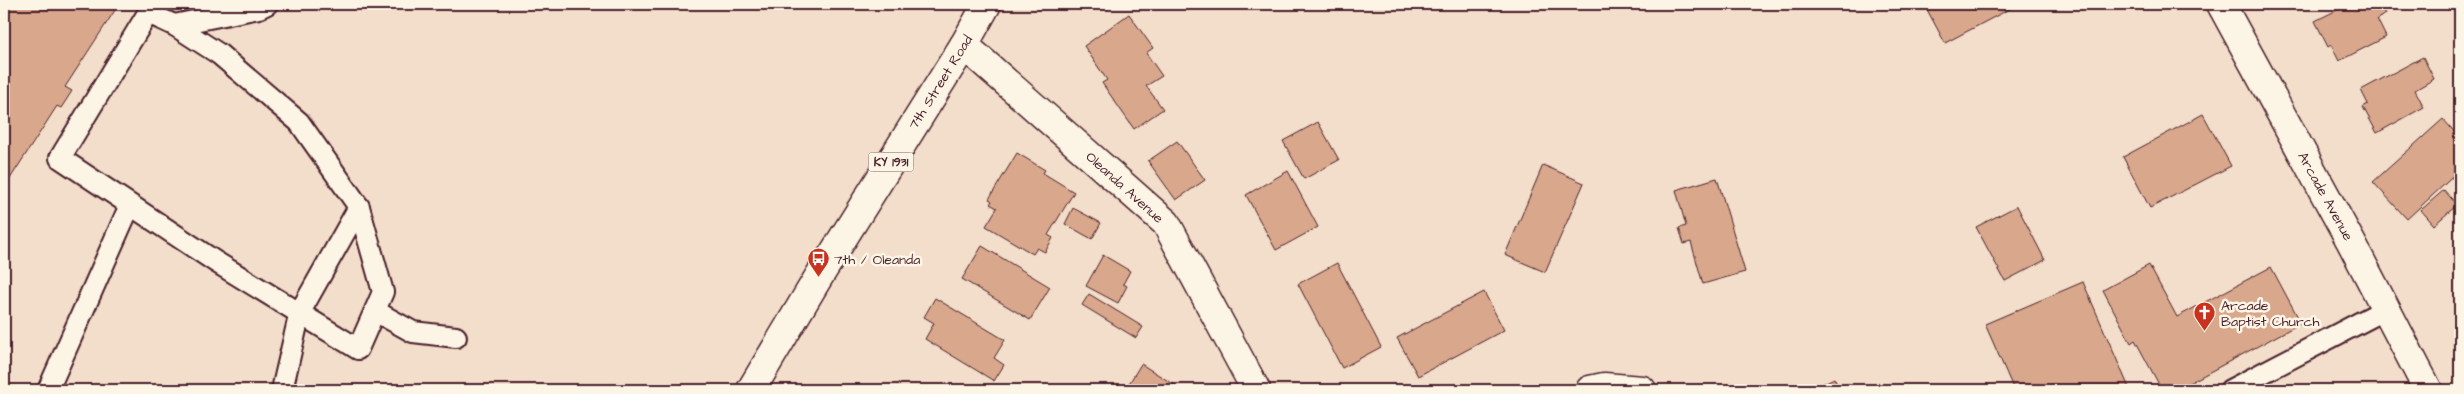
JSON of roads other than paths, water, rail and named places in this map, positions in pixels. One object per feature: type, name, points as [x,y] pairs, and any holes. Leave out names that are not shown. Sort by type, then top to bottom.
[{"type":"street","name":"7th Street Road","points":[[751,390],[818,278],[964,45],[987,4]]},
{"type":"street","name":"Arcade Avenue","points":[[2221,4],[2428,390]]},
{"type":"street","name":"Oleanda Avenue","points":[[964,45],[1166,223],[1256,390]]},
{"type":"street","points":[[1590,390],[1604,387],[1642,390]]},
{"type":"lane","points":[[174,25],[258,8],[267,4]]},
{"type":"lane","points":[[148,13],[174,25],[220,54],[299,122],[359,208],[383,292],[358,349],[216,262],[60,158],[148,13]]},
{"type":"lane","points":[[48,390],[130,205]]},
{"type":"lane","points":[[282,390],[300,312],[359,208]]},
{"type":"lane","points":[[2230,390],[2386,309]]},
{"type":"lane","points":[[375,310],[413,332],[456,337]]},
{"type":"place","name":"7th / Oleanda","points":[[818,278]]},
{"type":"place","name":"Arcade Baptist Church","points":[[2205,332]]}]
